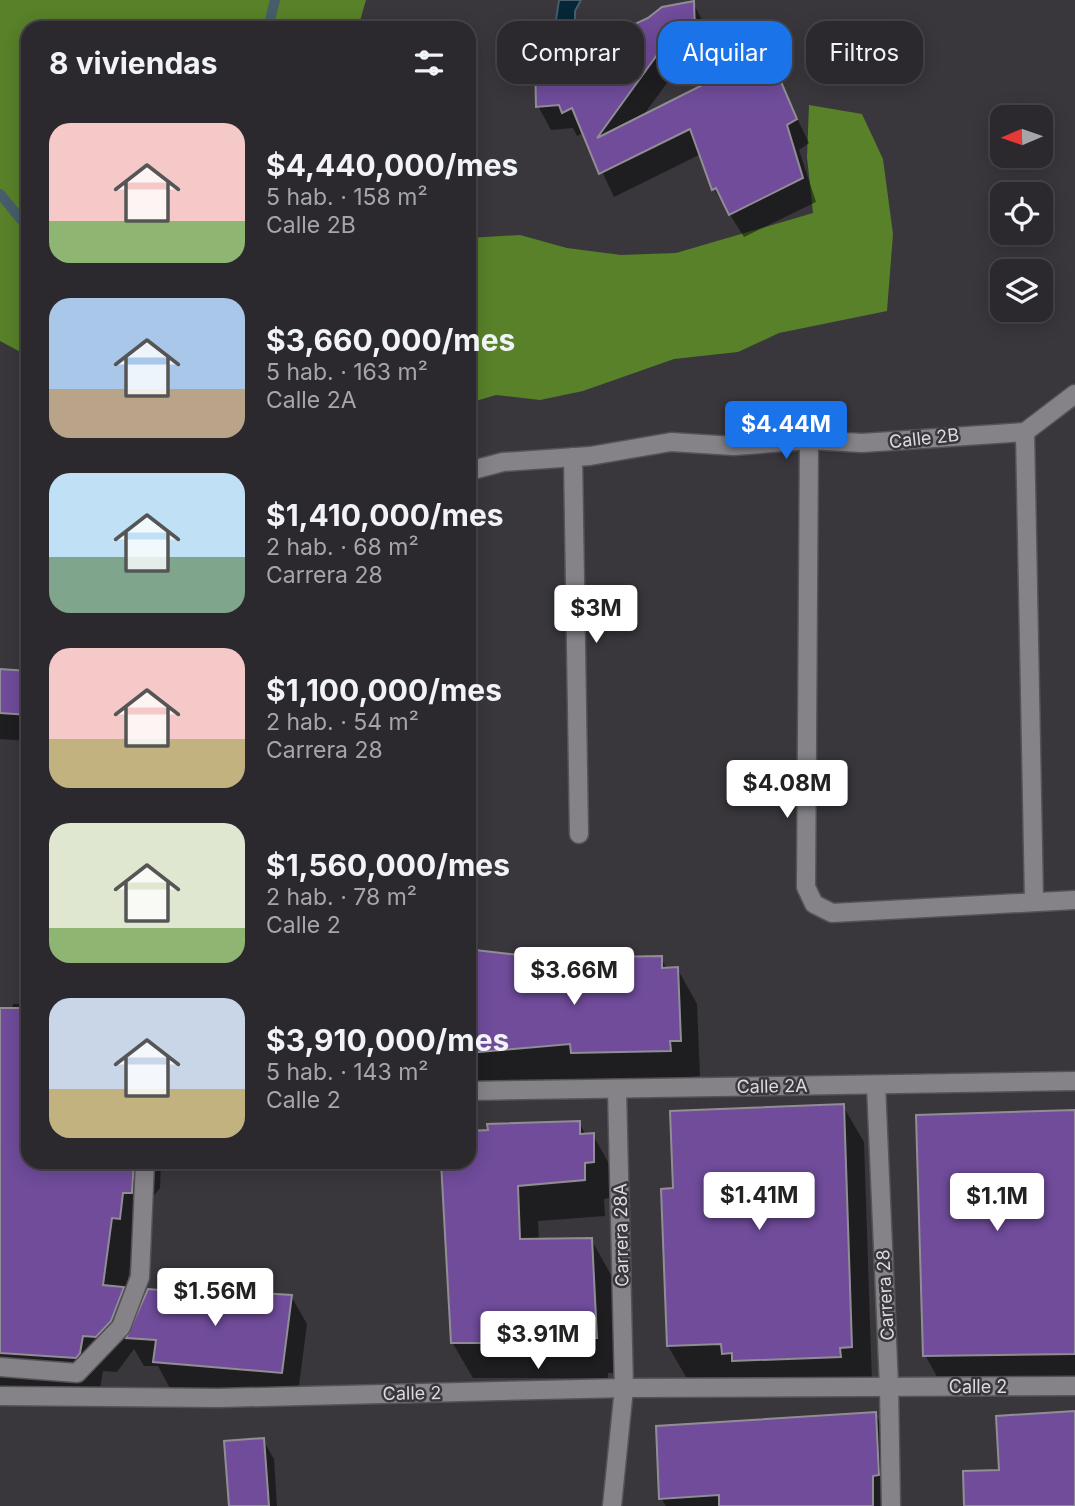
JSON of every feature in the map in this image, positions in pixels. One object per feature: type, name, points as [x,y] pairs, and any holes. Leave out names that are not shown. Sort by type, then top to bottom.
[{"type":"street","points":[[1034,901],[1025,432],[1075,394]]},
{"type":"street","name":"Calle 2B","points":[[476,469],[503,463],[573,457],[671,442],[734,446],[808,440],[862,443],[1025,432]]},
{"type":"street","points":[[808,440],[806,887],[814,904],[832,913],[1075,900]]},
{"type":"street","points":[[573,457],[579,834]]},
{"type":"street","name":"Calle 2A","points":[[476,1091],[1075,1081]]},
{"type":"street","name":"Carrera 28","points":[[876,1085],[889,1386],[891,1506]]},
{"type":"street","name":"Carrera 28A","points":[[612,1506],[624,1388],[617,1089]]},
{"type":"street","points":[[0,1367],[77,1373],[121,1327],[139,1277],[145,1169]]},
{"type":"street","name":"Calle 2","points":[[0,1396],[219,1398],[624,1388],[1075,1386]]},
{"type":"green space","points":[[0,0],[366,0],[360,21],[21,21],[21,352],[0,341]]},
{"type":"green space","points":[[809,105],[862,114],[883,159],[893,234],[887,311],[779,333],[738,352],[674,359],[583,391],[540,400],[496,395],[476,401],[476,238],[520,235],[567,248],[621,255],[676,253],[813,213],[807,157]]},
{"type":"water","points":[[559,0],[581,0],[575,11],[575,21],[556,20]]},
{"type":"building","points":[[694,1],[695,21],[658,21],[658,54],[644,73],[644,21],[642,21],[662,7]]},
{"type":"building","points":[[536,84],[636,84],[597,138],[704,84],[782,84],[797,119],[787,125],[803,178],[729,215],[716,188],[712,190],[690,129],[599,174],[572,108],[562,113],[559,105],[536,107]]},
{"type":"building","points":[[0,669],[21,670],[21,714],[0,713]]},
{"type":"building","points":[[476,950],[519,955],[518,966],[540,967],[542,979],[606,972],[606,957],[662,956],[662,968],[678,967],[681,1041],[670,1041],[671,1051],[571,1053],[570,1044],[476,1052]]},
{"type":"building","points":[[0,1008],[21,1008],[21,1169],[134,1169],[132,1193],[123,1193],[120,1219],[112,1218],[103,1285],[124,1287],[111,1321],[96,1337],[83,1336],[80,1353],[76,1358],[0,1353]]},
{"type":"building","points":[[844,1104],[852,1347],[840,1348],[841,1357],[732,1361],[732,1353],[722,1354],[721,1344],[667,1346],[661,1189],[673,1188],[670,1111]]},
{"type":"building","points":[[1075,1110],[1075,1354],[923,1356],[916,1115]]},
{"type":"building","points":[[580,1121],[580,1134],[594,1133],[594,1162],[585,1163],[585,1180],[518,1186],[520,1239],[592,1238],[597,1338],[588,1338],[588,1343],[451,1343],[441,1169],[476,1169],[476,1131],[488,1130],[487,1124]]},
{"type":"building","points":[[161,1287],[292,1295],[282,1373],[153,1362],[156,1340],[126,1338],[148,1289],[160,1290]]},
{"type":"building","points":[[1075,1411],[1075,1506],[964,1506],[963,1471],[999,1470],[996,1416]]},
{"type":"building","points":[[876,1412],[879,1475],[873,1476],[873,1506],[719,1506],[719,1495],[659,1499],[656,1426]]},
{"type":"building","points":[[264,1438],[269,1506],[229,1506],[224,1441]]},
{"type":"waterway","points":[[270,21],[275,0]]},
{"type":"waterway","points":[[0,194],[21,220]]}]
